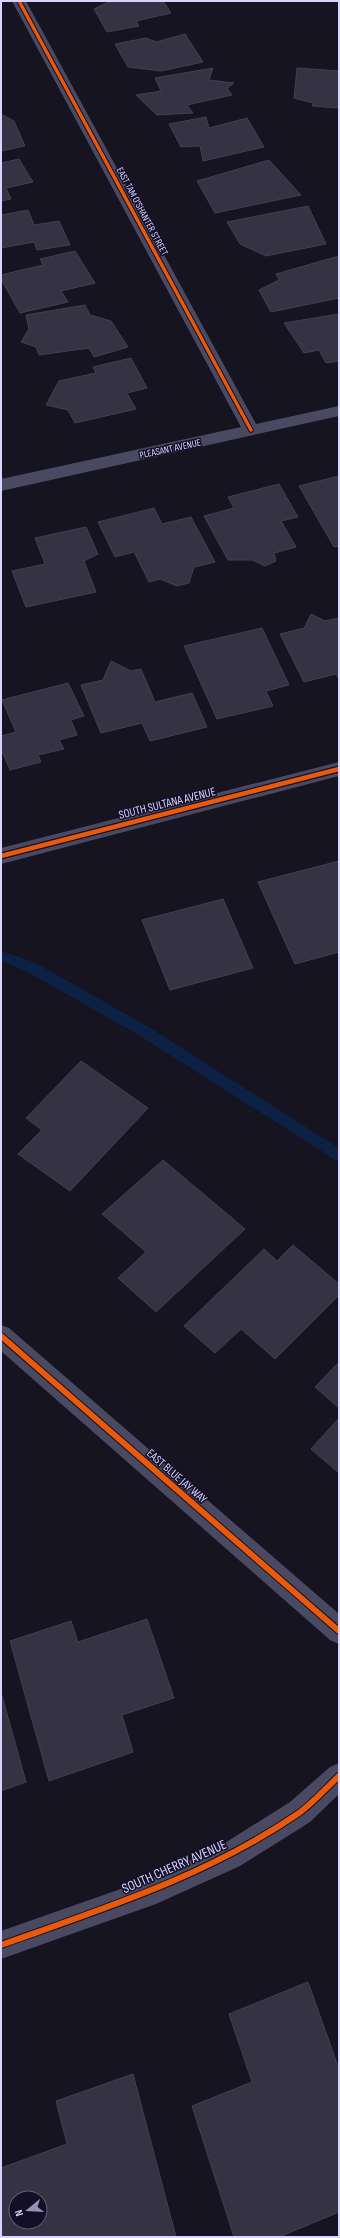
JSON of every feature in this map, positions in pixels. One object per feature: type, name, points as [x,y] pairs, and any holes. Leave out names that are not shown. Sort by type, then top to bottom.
[{"type":"street","name":"EAST TAM O'SHANTER STREET","points":[[20,1],[251,430]]},
{"type":"street","name":"PLEASANT AVENUE","points":[[1,485],[339,411]]},
{"type":"street","name":"SOUTH SULTANA AVENUE","points":[[1,856],[339,769]]},
{"type":"street","name":"EAST BLUE JAY WAY","points":[[1,1336],[339,1631]]},
{"type":"street","name":"SOUTH CHERRY AVENUE","points":[[1,1945],[156,1890],[230,1856],[300,1812],[339,1776]]},
{"type":"building","points":[[110,1],[163,1],[171,13],[136,21],[139,26],[107,32],[94,9]]},
{"type":"building","points":[[185,34],[203,62],[161,71],[128,67],[115,44],[146,38],[156,42]]},
{"type":"building","points":[[213,68],[209,80],[234,83],[227,88],[232,95],[187,105],[193,113],[157,115],[136,95],[161,91],[155,78]]},
{"type":"building","points":[[297,68],[339,71],[339,108],[312,106],[313,103],[294,98]]},
{"type":"building","points":[[1,114],[14,121],[25,146],[1,151]]},
{"type":"building","points":[[206,117],[209,128],[247,118],[264,147],[203,161],[200,146],[181,147],[169,124]]},
{"type":"building","points":[[19,159],[33,182],[6,188],[11,199],[1,201],[1,163]]},
{"type":"building","points":[[269,160],[301,195],[215,213],[197,181]]},
{"type":"building","points":[[308,206],[326,244],[266,256],[240,244],[227,222]]},
{"type":"building","points":[[28,210],[34,225],[59,221],[70,245],[37,250],[34,242],[1,248],[1,215]]},
{"type":"building","points":[[75,251],[95,283],[61,291],[68,302],[20,313],[1,279],[1,275],[43,265],[40,259]]},
{"type":"building","points":[[339,256],[339,298],[271,312],[259,290],[279,280],[276,274]]},
{"type":"building","points":[[85,305],[90,315],[111,321],[128,347],[94,357],[89,348],[39,355],[36,347],[21,342],[29,329],[26,315]]},
{"type":"building","points":[[339,314],[339,361],[326,363],[319,350],[304,353],[284,323]]},
{"type":"building","points":[[131,358],[147,388],[127,393],[136,409],[75,423],[68,410],[46,405],[59,381],[96,373],[93,367]]},
{"type":"building","points":[[339,476],[339,546],[334,547],[299,486]]},
{"type":"building","points":[[279,484],[298,517],[281,521],[296,547],[274,553],[276,561],[265,566],[252,560],[228,560],[204,516],[234,508],[228,497]]},
{"type":"building","points":[[154,508],[162,524],[191,517],[215,562],[194,567],[189,583],[177,586],[160,579],[149,582],[134,552],[115,557],[98,522]]},
{"type":"building","points":[[86,527],[98,554],[84,561],[96,592],[26,607],[12,571],[45,564],[35,538]]},
{"type":"building","points":[[311,614],[325,621],[339,618],[339,679],[336,674],[304,682],[280,634],[304,628]]},
{"type":"building","points":[[262,628],[289,685],[266,691],[273,706],[217,719],[184,646]]},
{"type":"building","points":[[111,661],[131,671],[141,669],[155,702],[192,693],[207,727],[150,741],[142,723],[101,733],[81,685],[103,680]]},
{"type":"building","points":[[68,683],[84,716],[71,720],[77,735],[59,740],[64,749],[38,755],[41,762],[10,770],[1,749],[1,736],[16,732],[2,700]]},
{"type":"building","points":[[339,861],[339,952],[295,964],[258,882]]},
{"type":"building","points":[[223,899],[253,968],[170,990],[142,920]]},
{"type":"building","points":[[81,1061],[148,1108],[70,1191],[18,1154],[42,1130],[26,1118]]},
{"type":"building","points":[[163,1160],[245,1229],[156,1312],[118,1278],[146,1252],[102,1214]]},
{"type":"building","points":[[293,1245],[339,1284],[339,1295],[275,1359],[241,1329],[215,1353],[184,1326],[264,1249],[277,1261]]},
{"type":"building","points":[[339,1362],[339,1408],[315,1387]]},
{"type":"building","points":[[339,1418],[339,1473],[311,1449]]},
{"type":"building","points":[[147,1619],[174,1698],[122,1715],[133,1752],[49,1781],[10,1641],[71,1621],[78,1642]]},
{"type":"building","points":[[1,1692],[26,1782],[1,1791]]},
{"type":"building","points":[[308,1982],[339,2069],[339,2212],[279,2237],[234,2237],[192,2106],[252,2082],[229,2014]]},
{"type":"building","points":[[133,2074],[176,2237],[2,2237],[1,2168],[67,2144],[56,2101]]},
{"type":"waterway","points":[[1,956],[29,966],[142,1030],[339,1156]]},
{"type":"cycle path","points":[[19,1],[251,430]]},
{"type":"cycle path","points":[[1,856],[339,769]]},
{"type":"cycle path","points":[[1,1336],[339,1631]]},
{"type":"cycle path","points":[[1,1945],[156,1890],[230,1856],[300,1812],[339,1776]]}]
